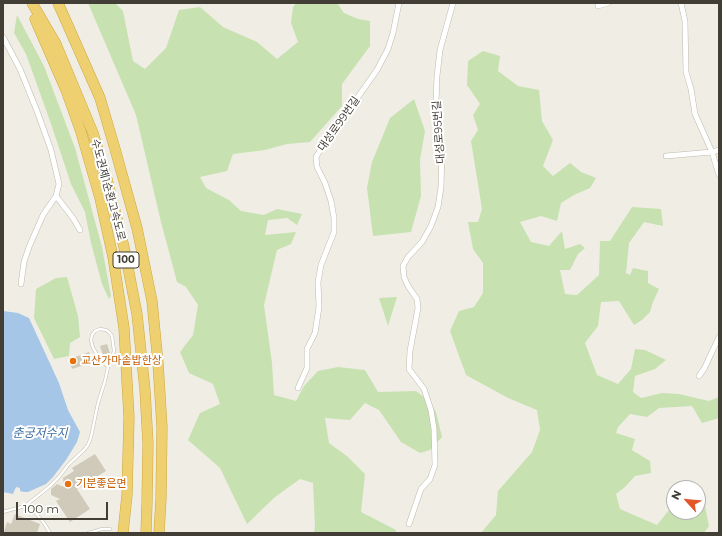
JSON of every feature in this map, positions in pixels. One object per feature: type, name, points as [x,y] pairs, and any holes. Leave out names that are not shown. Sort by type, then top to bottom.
[{"type":"highway","name":"수도권제1순환고속도로","points":[[28,3],[63,84],[81,132],[100,198],[113,257],[124,328],[129,417],[127,495],[123,533]]},
{"type":"highway","name":"수도권제1순환고속도로","points":[[32,3],[56,44],[92,133],[107,179],[124,247],[137,314],[145,390],[148,444],[146,533]]},
{"type":"highway","name":"수도권제1순환고속도로","points":[[58,3],[100,98],[116,148],[137,228],[152,301],[162,427],[159,533]]},
{"type":"street","name":"대성로99번길","points":[[298,388],[307,368],[307,349],[315,333],[318,307],[318,282],[321,265],[334,232],[334,218],[331,201],[325,183],[317,167],[316,157],[377,70],[388,49],[399,3]]},
{"type":"street","name":"대성로95번길","points":[[409,524],[421,489],[430,479],[435,465],[434,429],[431,410],[424,389],[410,369],[410,352],[418,308],[417,299],[404,277],[403,266],[408,257],[422,242],[431,226],[438,207],[441,188],[442,150],[436,103],[437,76],[440,50],[453,3]]},
{"type":"street","points":[[598,6],[608,3]]},
{"type":"street","points":[[681,3],[685,21],[686,72],[691,89],[695,114],[712,152],[719,175]]},
{"type":"street","points":[[3,37],[20,69],[37,111],[51,150],[59,184],[56,196],[43,214],[29,247],[24,262],[21,284]]},
{"type":"street","points":[[666,156],[719,150]]},
{"type":"street","points":[[56,196],[64,205],[80,230]]},
{"type":"street","points":[[699,376],[704,369],[719,337]]},
{"type":"lane","points":[[3,512],[25,506],[49,487],[88,445],[98,403],[114,351],[112,336],[106,330],[100,329],[95,331],[91,340],[93,348],[98,356],[108,367]]},
{"type":"lane","points":[[25,506],[34,511],[50,533]]},
{"type":"lane","points":[[88,533],[102,529],[110,529]]},
{"type":"green space","points":[[88,3],[115,3],[123,11],[133,61],[145,69],[166,48],[179,10],[200,7],[223,27],[257,42],[277,59],[298,42],[291,23],[293,7],[296,3],[337,3],[344,13],[358,19],[370,21],[370,46],[342,84],[342,106],[310,142],[287,144],[265,150],[233,154],[227,171],[200,177],[206,188],[229,200],[241,211],[264,215],[277,209],[302,214],[297,225],[287,218],[268,220],[265,235],[296,232],[291,244],[277,250],[264,305],[272,363],[274,395],[296,401],[304,386],[318,371],[338,367],[365,370],[378,392],[416,391],[430,402],[436,412],[442,437],[430,450],[420,453],[401,442],[379,410],[365,403],[350,420],[325,418],[329,443],[348,457],[365,474],[361,512],[396,530],[396,533],[314,533],[313,483],[300,479],[275,497],[247,524],[220,468],[188,440],[200,413],[220,404],[213,384],[189,373],[180,352],[193,335],[198,305],[186,287],[177,282],[161,222],[136,115]]},
{"type":"green space","points":[[17,15],[44,66],[75,148],[102,247],[111,296],[109,299],[102,284],[91,243],[85,212],[71,184],[26,54],[14,33]]},
{"type":"green space","points":[[483,51],[500,56],[498,71],[518,86],[539,90],[542,121],[553,140],[543,166],[553,176],[570,163],[581,172],[596,178],[590,188],[561,203],[557,221],[541,216],[520,222],[531,242],[549,246],[562,231],[565,249],[580,244],[585,248],[578,254],[570,270],[560,270],[565,294],[577,295],[599,275],[600,241],[610,241],[632,207],[661,209],[663,226],[644,222],[629,243],[626,273],[630,275],[633,268],[648,271],[648,283],[659,289],[650,312],[634,325],[619,301],[601,302],[598,326],[585,343],[597,375],[618,384],[631,369],[635,349],[645,350],[666,360],[655,369],[635,376],[633,392],[641,398],[662,393],[679,394],[709,401],[719,397],[719,418],[702,423],[692,406],[659,408],[647,417],[630,414],[618,427],[616,433],[635,439],[632,450],[650,461],[651,473],[635,476],[616,494],[620,509],[657,525],[666,514],[666,520],[706,520],[706,511],[709,526],[704,533],[481,533],[496,515],[498,491],[532,452],[540,430],[537,410],[508,398],[466,375],[450,331],[459,311],[474,307],[483,293],[483,263],[473,249],[468,222],[478,222],[482,209],[471,141],[478,130],[473,115],[480,104],[467,85],[468,61]]},
{"type":"green space","points":[[414,99],[425,131],[420,160],[421,196],[411,232],[373,236],[367,188],[372,162],[390,118]]},
{"type":"green space","points":[[67,277],[78,316],[80,337],[70,343],[69,356],[54,359],[34,318],[36,289],[56,278]]},
{"type":"green space","points":[[397,297],[388,326],[379,298]]},
{"type":"water","name":"춘궁저수지","points":[[3,311],[18,313],[29,318],[59,383],[68,410],[80,432],[77,442],[66,460],[46,484],[28,492],[20,491],[20,488],[16,487],[13,494],[3,492]]},
{"type":"building","points":[[107,344],[110,353],[103,355],[100,346]]},
{"type":"building","points":[[89,352],[91,358],[88,359],[90,363],[72,369],[69,359]]},
{"type":"building","points":[[95,454],[106,471],[77,489],[90,509],[70,522],[56,501],[60,499],[51,495],[51,489],[57,484],[64,487],[63,478],[74,471],[72,468]]},
{"type":"building","points":[[15,514],[40,524],[37,533],[4,532],[7,522],[11,524]]},
{"type":"place","name":"교산가마솥밥한상","points":[[73,361]]},
{"type":"place","name":"기분좋은면","points":[[68,484]]}]
